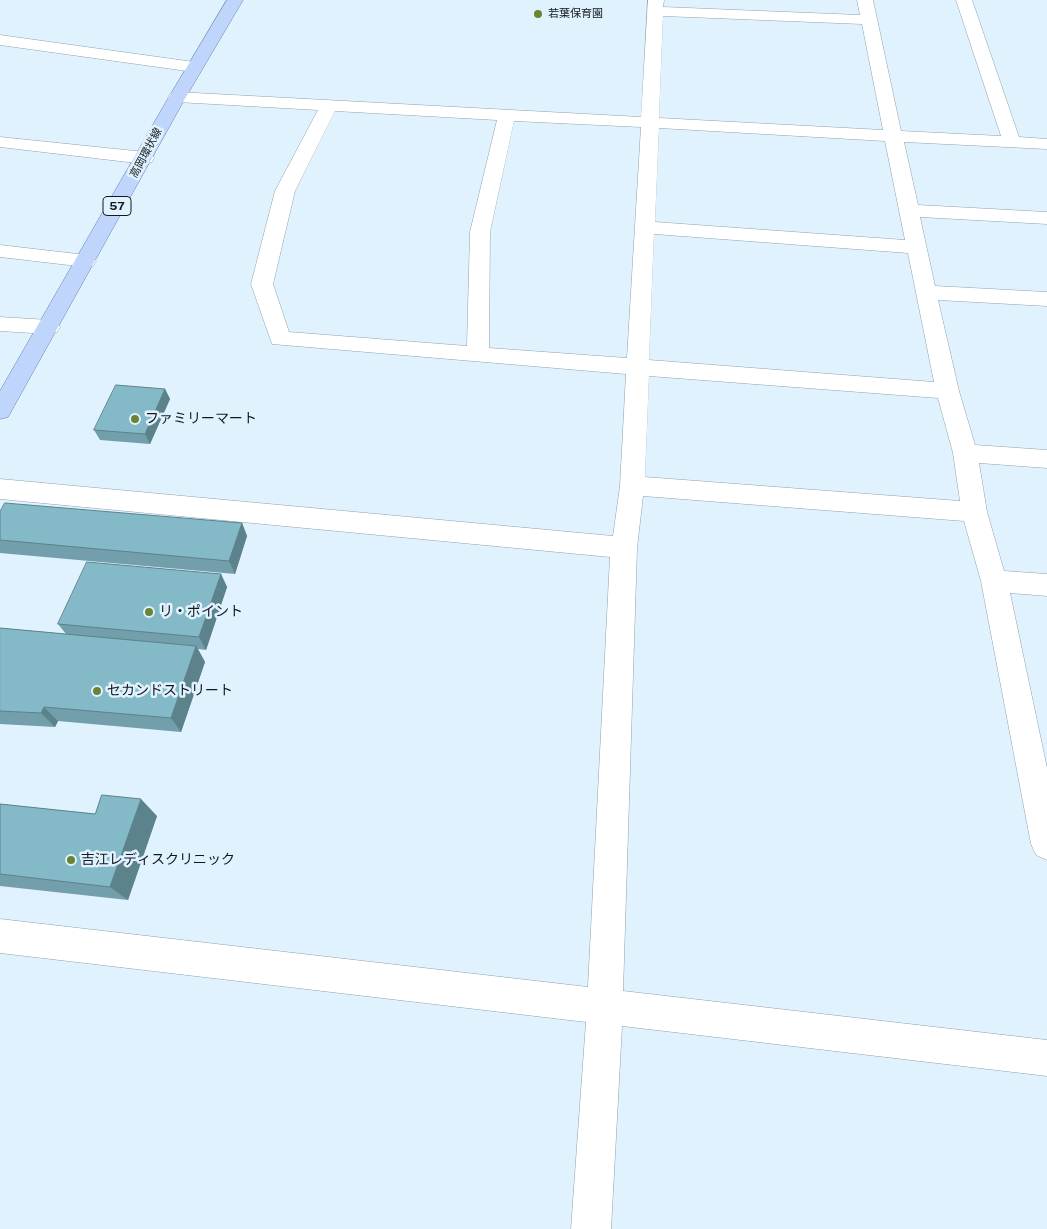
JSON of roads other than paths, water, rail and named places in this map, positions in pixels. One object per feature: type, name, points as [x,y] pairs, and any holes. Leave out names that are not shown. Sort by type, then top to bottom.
[{"type":"main road","name":"高岡環状線","points":[[0,411],[194,67],[235,0]]},
{"type":"street","points":[[964,0],[1012,142]]},
{"type":"street","points":[[591,1229],[605,1006],[624,548],[632,486],[656,5],[867,10],[947,391],[965,453],[974,512],[1036,740],[1047,844]]},
{"type":"street","points":[[0,40],[194,67]]},
{"type":"street","points":[[177,97],[1047,144]]},
{"type":"street","points":[[329,105],[284,191],[262,284],[280,339],[947,391]]},
{"type":"street","points":[[478,354],[480,232],[507,114]]},
{"type":"street","points":[[0,142],[144,158]]},
{"type":"street","points":[[908,210],[1047,218]]},
{"type":"street","points":[[645,228],[917,247]]},
{"type":"street","points":[[0,251],[86,261]]},
{"type":"street","points":[[926,292],[1047,299]]},
{"type":"street","points":[[0,324],[49,327]]},
{"type":"street","points":[[965,453],[1047,459]]},
{"type":"street","points":[[632,486],[974,512]]},
{"type":"street","points":[[0,489],[624,548]]},
{"type":"street","points":[[994,581],[1047,585]]},
{"type":"street","points":[[0,936],[1047,1058]]},
{"type":"place","name":"若葉保育園","points":[[538,14]]},
{"type":"place","name":"ファミリーマート","points":[[135,419]]},
{"type":"place","name":"リ・ポイント","points":[[149,612]]},
{"type":"place","name":"セカンドストリート","points":[[97,691]]},
{"type":"place","name":"吉江レディスクリニック","points":[[71,860]]}]
